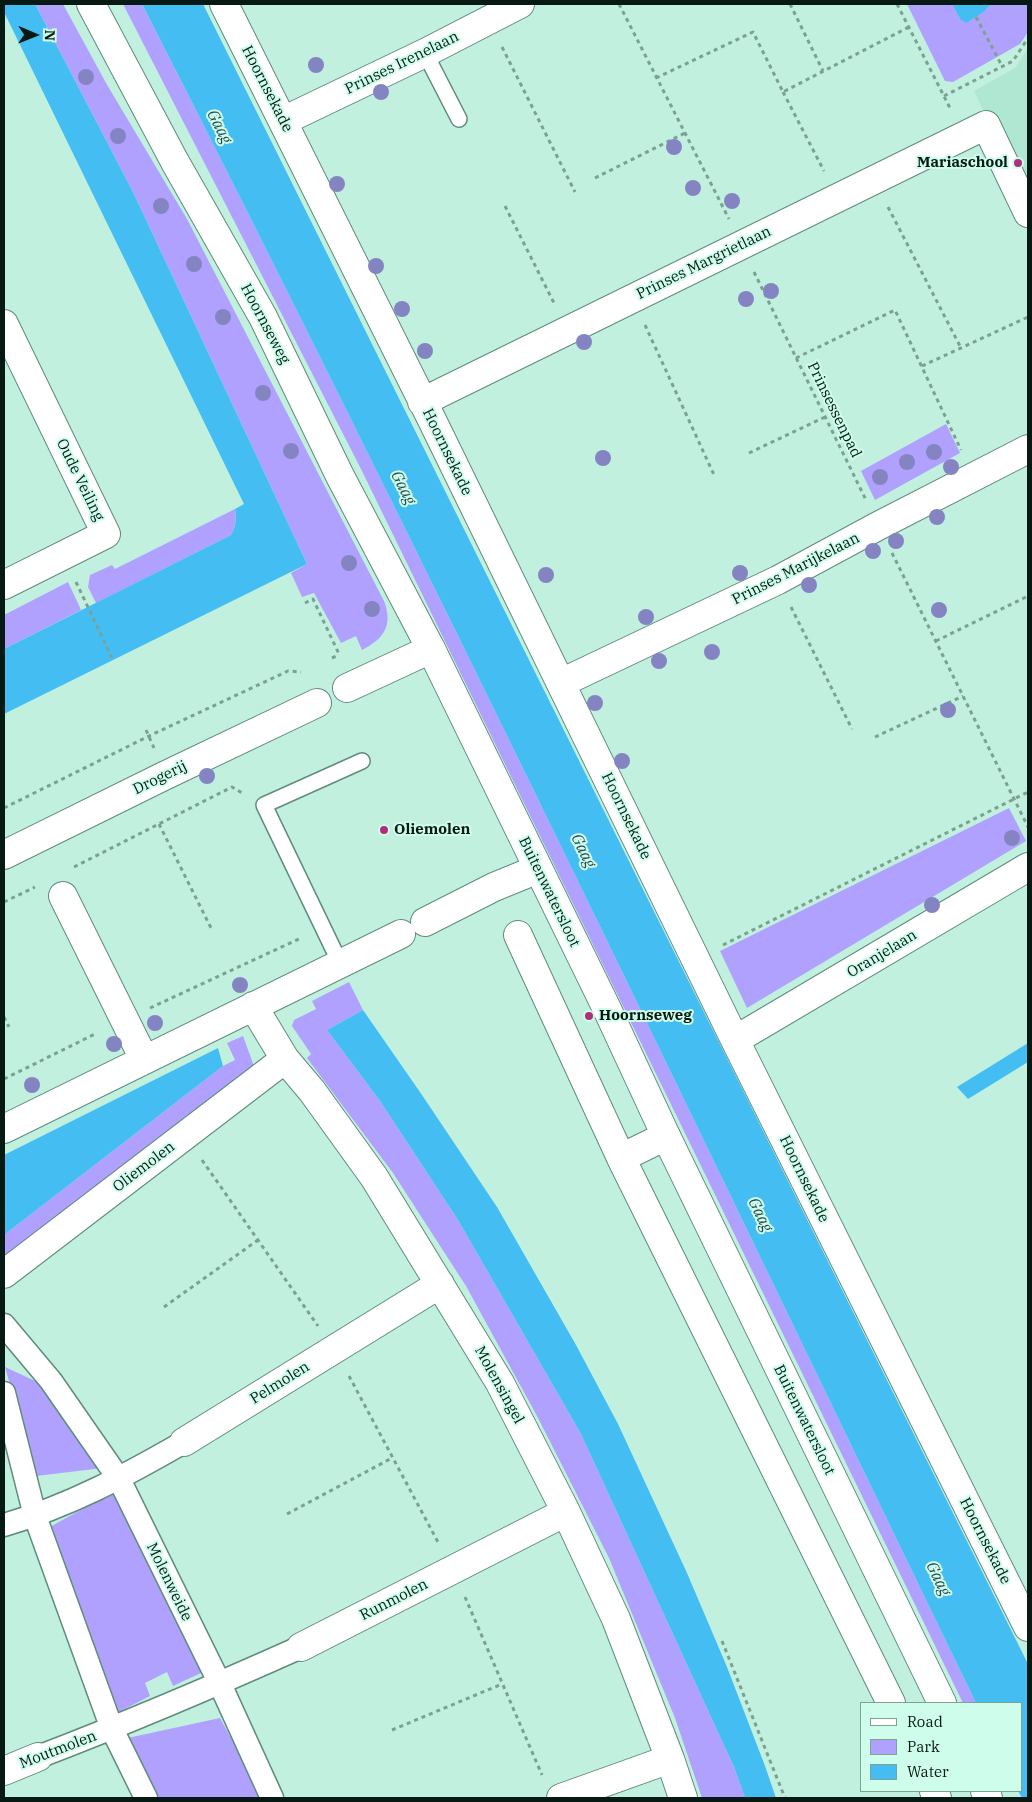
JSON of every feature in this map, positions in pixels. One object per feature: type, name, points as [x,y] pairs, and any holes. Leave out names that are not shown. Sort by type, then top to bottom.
[{"type":"street","name":"Hoornseweg","points":[[91,4],[175,162],[262,318],[340,476],[430,649]]},
{"type":"street","name":"Hoornsekade","points":[[224,4],[422,402],[735,1040],[1028,1627]]},
{"type":"street","name":"Prinses Irenelaan","points":[[283,121],[425,53],[520,4]]},
{"type":"street","points":[[975,130],[1028,213]]},
{"type":"street","name":"Prinses Margrietlaan","points":[[422,402],[975,130]]},
{"type":"street","name":"Oude Veiling","points":[[4,324],[106,534],[4,584]]},
{"type":"street","name":"Prinses Marijkelaan","points":[[561,684],[778,580],[878,526],[1028,450]]},
{"type":"street","points":[[347,688],[430,649]]},
{"type":"street","name":"Buitenwatersloot","points":[[430,649],[607,1009],[666,1136],[942,1702]]},
{"type":"street","name":"Drogerij","points":[[4,855],[317,703]]},
{"type":"street","name":"Oranjelaan","points":[[735,1040],[1028,867]]},
{"type":"street","points":[[425,922],[494,887],[538,869]]},
{"type":"street","points":[[64,896],[144,1059]]},
{"type":"street","points":[[4,1129],[401,934]]},
{"type":"street","points":[[518,935],[621,1158],[890,1702]]},
{"type":"street","name":"Molensingel","points":[[253,1006],[285,1059],[312,1091],[374,1177],[500,1383],[566,1512],[616,1619],[683,1798]]},
{"type":"street","name":"Oliemolen","points":[[4,1274],[285,1059]]},
{"type":"street","points":[[621,1158],[666,1136]]},
{"type":"street","name":"Pelmolen","points":[[119,1480],[335,1350],[440,1284]]},
{"type":"street","name":"Molenweide","points":[[4,1325],[51,1381],[119,1480],[220,1684],[272,1798]]},
{"type":"street","points":[[4,1393],[35,1516],[112,1729],[146,1798]]},
{"type":"street","points":[[4,1525],[35,1516],[119,1480]]},
{"type":"street","name":"Runmolen","points":[[220,1684],[300,1647],[566,1512]]},
{"type":"street","points":[[112,1729],[220,1684]]},
{"type":"street","name":"Moutmolen","points":[[4,1771],[38,1756],[112,1729]]},
{"type":"street","points":[[553,1790],[670,1759]]},
{"type":"lane","points":[[425,53],[459,119]]},
{"type":"lane","points":[[340,963],[264,805],[362,761]]},
{"type":"path","name":"Prinsessenpad","points":[[619,4],[741,244],[878,526],[1028,827]]},
{"type":"path","points":[[790,4],[823,71]]},
{"type":"path","points":[[897,4],[944,96],[975,130]]},
{"type":"path","points":[[976,17],[1002,66]]},
{"type":"path","points":[[488,20],[574,192]]},
{"type":"path","points":[[782,92],[909,27]]},
{"type":"path","points":[[656,78],[753,32],[827,177]]},
{"type":"path","points":[[944,96],[1013,61],[1028,38]]},
{"type":"path","points":[[595,178],[685,133]]},
{"type":"path","points":[[874,179],[961,348]]},
{"type":"path","points":[[505,206],[556,307]]},
{"type":"path","points":[[796,358],[895,310],[964,457]]},
{"type":"path","points":[[922,366],[1028,316]]},
{"type":"path","points":[[645,324],[714,476]]},
{"type":"path","points":[[749,453],[826,417]]},
{"type":"path","points":[[778,580],[852,729]]},
{"type":"path","points":[[81,594],[113,660]]},
{"type":"path","points":[[936,641],[1028,596]]},
{"type":"path","points":[[305,603],[312,599],[339,654]]},
{"type":"path","points":[[4,808],[149,736],[288,671],[301,672]]},
{"type":"path","points":[[875,737],[963,696]]},
{"type":"path","points":[[82,863],[232,787]]},
{"type":"path","points":[[696,960],[1028,792]]},
{"type":"path","points":[[160,824],[210,928]]},
{"type":"path","points":[[4,902],[34,888]]},
{"type":"path","points":[[4,1079],[125,1020],[322,929]]},
{"type":"path","points":[[4,1017],[9,1027]]},
{"type":"path","points":[[202,1160],[335,1350],[453,1570],[502,1684],[553,1790]]},
{"type":"path","points":[[164,1307],[258,1240]]},
{"type":"path","points":[[287,1514],[392,1458]]},
{"type":"path","points":[[722,1641],[785,1798]]},
{"type":"path","points":[[392,1730],[502,1684]]},
{"type":"shaded area","name":"Mariaschool","points":[[1028,48],[1028,203],[974,91],[1015,68]]},
{"type":"green space","points":[[35,4],[63,4],[106,83],[187,219],[384,601],[388,617],[385,630],[376,641],[362,650],[356,636],[341,643],[314,593],[302,597],[291,573],[307,564],[133,192]]},
{"type":"green space","points":[[123,4],[142,4],[249,215],[564,851],[976,1702],[963,1702],[360,467]]},
{"type":"green space","points":[[907,4],[952,4],[960,19],[985,11],[991,4],[1028,4],[1028,32],[1020,44],[953,82],[945,81]]},
{"type":"green space","points":[[946,424],[960,453],[875,500],[861,471]]},
{"type":"green space","points":[[235,509],[236,523],[231,535],[96,603],[88,587],[90,575],[112,565],[115,569]]},
{"type":"green space","points":[[68,582],[81,610],[4,649],[4,615]]},
{"type":"green space","points":[[1009,808],[1026,841],[747,1008],[720,951]]},
{"type":"green space","points":[[349,982],[363,1010],[327,1030],[380,1101],[458,1220],[581,1434],[734,1767],[745,1798],[702,1798],[675,1718],[609,1558],[537,1416],[466,1286],[393,1173],[307,1058],[311,1054],[292,1026],[294,1020],[316,1009],[312,1001]]},
{"type":"green space","points":[[243,1036],[255,1069],[4,1258],[4,1235],[223,1066],[235,1060],[227,1043]]},
{"type":"green space","points":[[5,1367],[48,1387],[103,1468],[36,1476]]},
{"type":"green space","points":[[117,1490],[201,1673],[173,1686],[167,1672],[145,1683],[150,1696],[115,1714],[48,1528]]},
{"type":"green space","points":[[220,1718],[264,1798],[157,1798],[123,1739]]},
{"type":"water","points":[[4,4],[35,4],[133,192],[307,564],[4,714],[4,649],[231,535],[236,523],[235,509],[244,504],[4,12]]},
{"type":"water","name":"Gaag","points":[[142,4],[203,4],[1028,1664],[1028,1798],[1022,1798],[1019,1792],[1022,1792],[1022,1702],[976,1702],[667,1064],[249,215]]},
{"type":"water","points":[[952,4],[991,4],[985,11],[966,23],[960,19]]},
{"type":"water","points":[[363,1010],[497,1207],[576,1345],[618,1424],[687,1573],[727,1667],[776,1798],[745,1798],[734,1767],[581,1434],[458,1220],[380,1101],[327,1030]]},
{"type":"water","points":[[1028,1043],[1028,1062],[968,1099],[957,1087]]},
{"type":"water","points":[[218,1048],[223,1066],[4,1235],[4,1155]]},
{"type":"place","name":"Mariaschool","points":[[1018,163]]},
{"type":"place","name":"Oliemolen","points":[[384,830]]},
{"type":"place","name":"Hoornseweg","points":[[589,1016]]}]
